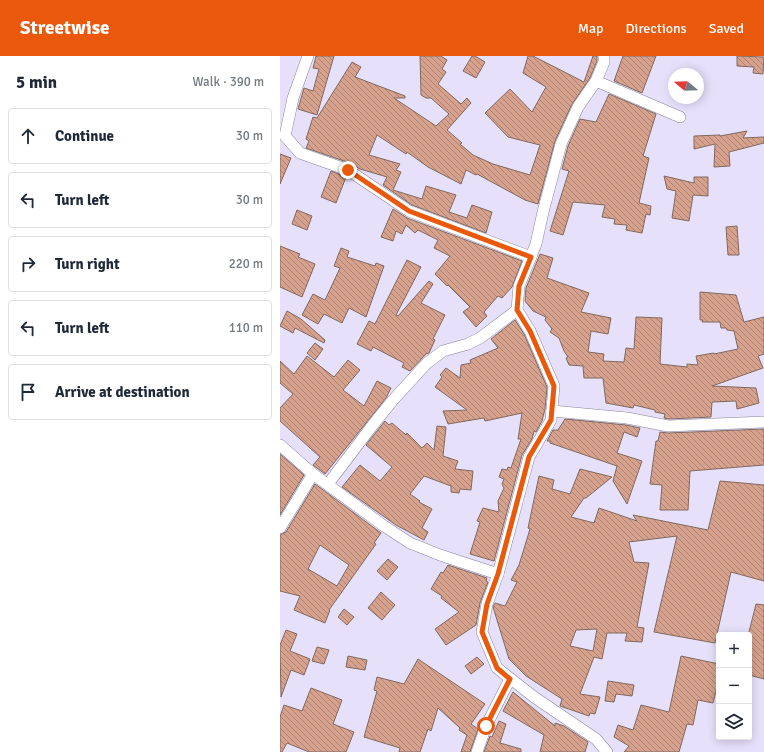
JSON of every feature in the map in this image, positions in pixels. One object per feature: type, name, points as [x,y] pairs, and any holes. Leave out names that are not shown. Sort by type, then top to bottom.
[{"type":"street","points":[[308,56],[293,98],[285,136],[300,153],[348,170],[409,211],[531,257]]},
{"type":"street","points":[[604,56],[596,81],[578,107],[562,144],[543,212],[536,244],[519,286],[517,310],[530,331],[554,386],[552,411],[551,420],[529,457],[498,574],[487,604],[482,632],[497,668],[534,697],[596,739],[607,752]]},
{"type":"street","points":[[596,81],[680,117]]},
{"type":"street","points":[[328,484],[385,410],[427,363],[443,351],[468,344],[480,338],[517,310]]},
{"type":"street","points":[[552,411],[627,418],[668,426],[764,422]]},
{"type":"street","points":[[280,445],[313,474],[384,526],[410,543],[440,555],[498,574]]},
{"type":"street","points":[[280,528],[313,474]]},
{"type":"street","points":[[477,752],[486,726],[510,679]]},
{"type":"building","points":[[316,56],[334,56],[317,115],[298,109],[304,88],[313,91],[319,69],[313,68]]},
{"type":"building","points":[[420,56],[441,56],[447,60],[442,69],[446,72],[438,84],[461,104],[467,98],[471,103],[447,130],[473,155],[493,164],[530,175],[540,145],[508,137],[485,113],[510,89],[532,112],[546,87],[523,73],[528,56],[533,56],[584,82],[593,56],[597,56],[597,61],[590,78],[572,104],[555,141],[538,204],[525,200],[477,174],[476,175],[466,170],[461,184],[428,167],[407,152],[406,154],[377,135],[369,155],[400,164],[396,170],[401,172],[393,190],[422,199],[426,186],[456,195],[449,212],[467,218],[472,205],[492,212],[486,233],[412,205],[383,185],[387,177],[360,169],[350,163],[306,148],[309,141],[306,139],[313,117],[317,118],[352,62],[361,67],[355,77],[405,96],[405,98],[394,98],[436,126],[449,114],[431,98],[426,98],[421,95]]},
{"type":"building","points":[[472,56],[475,56],[485,62],[476,78],[463,71]]},
{"type":"building","points":[[623,56],[656,56],[642,93],[614,81]]},
{"type":"building","points":[[737,56],[764,57],[763,74],[753,73],[754,67],[737,66]]},
{"type":"building","points":[[609,94],[656,114],[643,156],[649,158],[639,203],[651,206],[650,215],[646,214],[642,233],[626,230],[627,225],[614,224],[615,219],[602,217],[605,205],[573,202],[563,235],[550,231],[569,171],[562,169],[568,146],[580,119],[596,122]]},
{"type":"building","points":[[747,131],[743,138],[764,137],[764,143],[729,152],[730,166],[714,167],[715,144],[694,149],[694,136],[720,136]]},
{"type":"building","points":[[280,154],[291,158],[280,184]]},
{"type":"building","points":[[331,171],[346,177],[336,203],[321,197]]},
{"type":"building","points":[[664,176],[694,183],[694,177],[708,177],[708,196],[693,195],[689,221],[672,218],[676,191],[667,189]]},
{"type":"building","points":[[393,209],[407,218],[522,261],[512,287],[502,298],[498,296],[484,312],[487,316],[476,327],[463,312],[470,307],[435,274],[450,256],[434,248],[438,240],[418,230],[415,233],[406,225],[402,234],[396,231],[393,241],[381,237]]},
{"type":"building","points":[[297,210],[312,216],[307,230],[292,224]]},
{"type":"building","points":[[737,226],[739,255],[728,255],[726,227]]},
{"type":"building","points":[[280,246],[300,254],[298,257],[315,264],[302,297],[280,287]]},
{"type":"building","points":[[341,248],[349,251],[347,257],[375,266],[376,263],[384,266],[366,317],[349,308],[342,323],[324,314],[318,324],[302,315],[313,294],[325,300],[340,268],[334,266]]},
{"type":"building","points":[[540,254],[553,258],[547,278],[589,293],[581,312],[611,318],[608,334],[591,331],[588,352],[604,354],[603,361],[624,362],[626,348],[634,349],[636,317],[662,318],[660,364],[687,367],[687,364],[698,365],[696,356],[738,349],[734,331],[721,328],[720,322],[702,322],[703,320],[700,320],[700,292],[736,295],[744,322],[764,317],[764,354],[758,356],[763,368],[712,386],[756,388],[759,403],[737,409],[736,401],[712,402],[711,417],[669,419],[664,418],[665,414],[655,412],[655,410],[634,405],[633,408],[606,403],[603,378],[584,378],[583,366],[569,365],[566,358],[568,357],[559,338],[550,332],[552,329],[545,320],[546,317],[533,311],[525,301],[526,288]]},
{"type":"building","points":[[407,260],[421,267],[396,315],[398,316],[429,281],[433,284],[421,303],[445,315],[433,339],[435,340],[429,353],[426,354],[410,371],[402,367],[404,363],[373,347],[371,351],[357,344],[369,321],[375,324]]},
{"type":"building","points":[[287,311],[301,319],[325,340],[324,343],[295,328],[293,333],[280,326]]},
{"type":"building","points":[[515,320],[524,334],[547,387],[545,409],[542,421],[536,432],[534,431],[532,439],[522,455],[494,561],[470,554],[480,522],[477,521],[483,508],[499,512],[498,501],[504,488],[502,484],[504,479],[499,477],[502,469],[507,470],[508,467],[511,468],[521,439],[518,439],[522,413],[485,421],[484,418],[448,424],[443,411],[467,410],[435,387],[442,377],[440,375],[446,368],[460,378],[461,365],[471,363],[470,360],[498,348],[491,339]]},
{"type":"building","points":[[315,343],[323,349],[315,360],[307,353]]},
{"type":"building","points":[[307,356],[334,377],[348,360],[360,370],[343,390],[364,406],[377,381],[391,388],[386,398],[325,474],[313,465],[320,457],[280,421],[280,408],[293,394],[280,383],[280,361],[294,374]]},
{"type":"building","points":[[565,419],[626,425],[640,428],[637,437],[624,432],[617,453],[642,461],[627,504],[613,481],[617,466],[547,441],[553,430],[558,430]]},
{"type":"building","points":[[385,421],[389,425],[392,423],[406,435],[407,433],[422,448],[427,443],[434,450],[437,426],[446,427],[443,456],[458,461],[455,469],[473,471],[471,490],[460,489],[459,493],[451,492],[451,486],[424,476],[410,494],[420,501],[419,502],[432,509],[422,528],[428,532],[424,540],[396,525],[342,487],[360,465],[380,481],[392,467],[366,445]]},
{"type":"building","points":[[764,429],[764,465],[690,471],[688,510],[660,510],[662,485],[650,484],[656,441],[658,441],[660,432],[668,433]]},
{"type":"building","points":[[280,454],[304,475],[280,515]]},
{"type":"building","points":[[580,469],[612,477],[584,498],[571,517],[594,523],[599,508],[637,521],[633,515],[708,530],[720,481],[764,485],[764,581],[731,572],[717,632],[716,632],[715,643],[654,632],[677,536],[629,542],[634,562],[649,563],[637,627],[644,628],[642,642],[625,641],[627,633],[607,633],[602,659],[594,657],[580,694],[600,697],[595,714],[590,713],[589,716],[560,706],[562,699],[526,676],[509,659],[493,607],[495,603],[505,606],[517,582],[511,580],[519,565],[530,529],[528,528],[539,476],[554,480],[552,489],[570,494]],"holes":[[[597,629],[593,651],[570,646],[576,630]]]},
{"type":"building","points":[[315,484],[381,533],[374,543],[376,544],[329,610],[325,623],[294,610],[300,596],[280,591],[280,535],[286,532]],"holes":[[[320,545],[349,565],[337,586],[308,569]]]},
{"type":"building","points":[[388,559],[398,567],[387,580],[377,571]]},
{"type":"building","points":[[448,565],[487,578],[486,581],[488,582],[480,603],[476,625],[446,645],[435,629],[459,612],[441,598],[442,596],[431,589],[441,572],[443,573]]},
{"type":"building","points":[[381,592],[395,605],[382,620],[368,608]]},
{"type":"building","points":[[756,604],[764,605],[764,679],[752,676],[752,632],[749,632]]},
{"type":"building","points":[[344,609],[354,617],[347,625],[338,617]]},
{"type":"building","points":[[286,630],[297,634],[290,651],[310,659],[304,675],[291,670],[281,697],[280,645]]},
{"type":"building","points":[[317,647],[329,650],[324,664],[312,661]]},
{"type":"building","points":[[348,656],[367,660],[365,670],[346,667]]},
{"type":"building","points":[[681,656],[716,663],[716,691],[713,703],[698,700],[693,725],[687,724],[679,752],[624,752],[629,746],[614,737],[618,725],[633,730],[641,705],[669,712]]},
{"type":"building","points":[[477,657],[484,664],[471,674],[465,666]]},
{"type":"building","points":[[418,659],[485,704],[471,724],[478,729],[470,752],[461,752],[467,735],[459,730],[460,728],[438,708],[431,731],[428,729],[420,752],[399,752],[400,748],[364,737],[377,691],[374,690],[377,677],[404,684]]},
{"type":"building","points":[[608,681],[634,685],[632,696],[616,694],[614,702],[605,701]]},
{"type":"building","points":[[311,688],[342,700],[333,724],[354,732],[346,752],[309,752],[287,743],[282,752],[280,752],[280,717],[284,705],[302,711]]},
{"type":"building","points":[[513,692],[555,726],[555,723],[564,726],[588,742],[585,752],[540,752],[544,735],[503,711]]},
{"type":"building","points":[[499,721],[506,724],[500,743],[521,749],[521,752],[484,752],[490,736],[492,737]]},
{"type":"route","points":[[348,170],[409,211],[531,257],[519,286],[517,310],[530,331],[554,386],[551,420],[529,457],[498,574],[487,604],[482,632],[497,668],[510,679],[486,726]]}]
